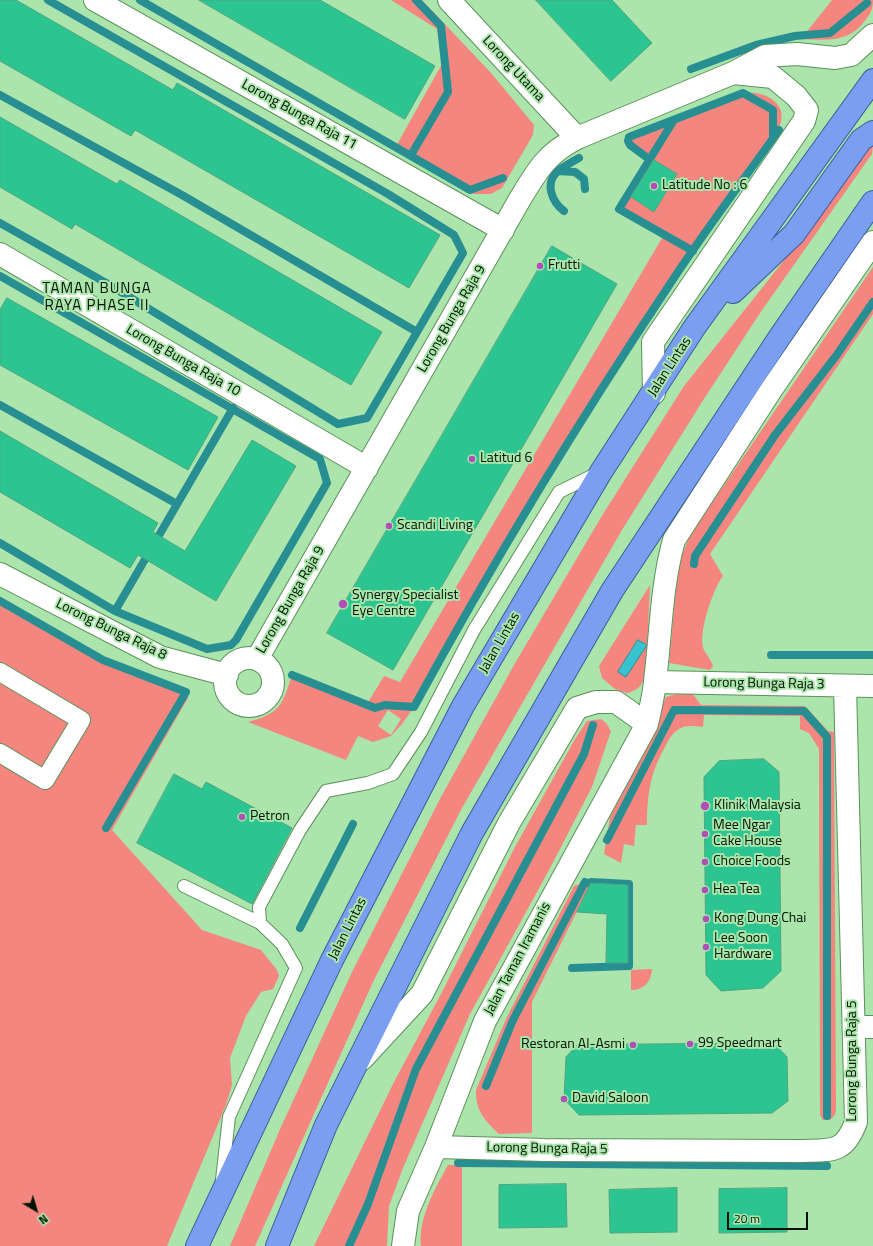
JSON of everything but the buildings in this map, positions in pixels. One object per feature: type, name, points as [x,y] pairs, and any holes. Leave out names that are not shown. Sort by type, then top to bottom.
[{"type":"highway","name":"Jalan Lintas","points":[[197,1246],[332,960],[463,706],[601,472],[654,393],[694,328],[873,80]]},
{"type":"highway","points":[[694,328],[794,234],[861,140],[873,132]]},
{"type":"highway","points":[[277,1246],[326,1125],[472,833],[612,591],[781,335],[873,202]]},
{"type":"street","name":"Lorong Bunga Raja 11","points":[[95,0],[503,230]]},
{"type":"street","name":"Lorong Utama","points":[[449,0],[577,138]]},
{"type":"street","name":"Lorong Bunga Raja 9","points":[[257,659],[520,199],[547,158],[563,144],[733,73],[765,56],[797,54],[836,58],[851,55],[873,35]]},
{"type":"street","points":[[654,393],[653,342],[804,121],[807,110],[796,96],[773,77],[733,73]]},
{"type":"street","name":"Jalan Taman Iramanis","points":[[404,1246],[408,1210],[436,1147],[485,1021],[647,724],[655,682],[659,628],[667,567],[674,540],[771,390],[873,242]]},
{"type":"street","name":"Lorong Bunga Raja 10","points":[[0,254],[367,468]]},
{"type":"street","name":"Lorong Bunga Raja 8","points":[[0,574],[160,657],[227,675]]},
{"type":"street","points":[[257,659],[266,664],[271,672],[274,681],[272,690],[268,698],[260,704],[251,706],[242,705],[234,700],[228,693],[226,684],[227,675],[232,666],[239,660],[257,659]]},
{"type":"street","points":[[0,672],[81,720],[45,780],[0,753]]},
{"type":"street","name":"Lorong Bunga Raja 3","points":[[655,682],[873,686]]},
{"type":"street","name":"Lorong Bunga Raja 5","points":[[436,1147],[545,1150],[794,1151],[828,1150],[839,1148],[850,1137],[856,1122],[864,1027],[845,686]]},
{"type":"street","points":[[357,1064],[422,994],[509,823],[577,708],[596,702],[616,702],[647,724]]},
{"type":"lane","points":[[260,923],[259,907],[300,830],[326,791],[345,786],[368,783],[393,774],[421,732],[474,630],[559,492],[601,472]]},
{"type":"lane","points":[[184,886],[260,923],[282,944],[296,968],[229,1117],[220,1196]]},
{"type":"shaded area","points":[[391,0],[422,0],[492,74],[534,125],[533,135],[502,188],[491,194],[474,194],[395,148],[442,64],[437,29]]},
{"type":"shaded area","points":[[832,0],[873,0],[873,3],[871,12],[858,29],[851,34],[836,39],[827,40],[801,39]]},
{"type":"shaded area","points":[[743,93],[754,93],[770,98],[775,102],[782,113],[779,130],[670,283],[542,482],[472,600],[414,707],[402,724],[391,736],[373,742],[358,736],[346,760],[248,722],[267,715],[279,706],[286,694],[292,675],[367,704],[384,676],[400,682],[665,233],[619,209],[649,160],[630,145],[628,141],[629,137]],"holes":[[[654,160],[677,175],[654,212],[631,197]],[[388,710],[401,719],[391,735],[378,726]]]},
{"type":"shaded area","points":[[873,144],[872,154],[760,313],[622,530],[462,808],[373,982],[255,1246],[230,1246],[281,1127],[352,972],[441,797],[514,665],[603,514],[684,386],[801,239],[868,147]]},
{"type":"shaded area","points":[[873,267],[873,314],[710,554],[723,576],[715,591],[704,623],[702,643],[704,650],[713,666],[710,670],[669,663],[677,578],[681,558],[690,535]]},
{"type":"shaded area","points":[[650,585],[646,675],[642,684],[634,691],[627,693],[615,689],[602,678],[599,666]],"holes":[[[638,640],[647,645],[618,672]]]},
{"type":"shaded area","points":[[0,601],[103,660],[186,692],[188,698],[112,830],[202,930],[261,950],[277,970],[279,976],[273,989],[261,992],[246,1016],[230,1058],[232,1085],[226,1105],[167,1246],[0,1246]]},
{"type":"shaded area","points":[[692,693],[701,705],[805,706],[828,731],[834,732],[836,1109],[835,1115],[830,1120],[823,1120],[820,1115],[819,749],[809,733],[800,729],[800,716],[704,715],[703,727],[687,726],[679,729],[668,740],[652,776],[647,825],[636,825],[634,846],[624,844],[621,863],[604,854],[610,817],[647,744],[666,697],[676,694]]},
{"type":"shaded area","points":[[601,719],[606,723],[611,731],[592,787],[548,872],[470,1014],[403,1168],[389,1206],[387,1246],[314,1246],[394,1082],[442,992],[515,847],[575,739],[587,721]]},
{"type":"shaded area","points":[[585,882],[591,883],[532,1002],[532,1133],[499,1134],[482,1115],[477,1103],[476,1090],[506,1019],[574,886]]},
{"type":"shaded area","points":[[652,969],[650,978],[643,987],[636,990],[631,990],[631,970]]},
{"type":"shaded area","points":[[448,1165],[462,1165],[462,1246],[421,1246],[422,1225],[428,1204]]},
{"type":"water","points":[[638,640],[647,645],[626,677],[618,672]]},
{"type":"waterway","points":[[0,223],[108,284],[338,424],[367,418],[463,253],[454,235],[388,194],[48,0]]},
{"type":"waterway","points":[[140,0],[470,190],[503,178]]},
{"type":"waterway","points":[[411,155],[448,92],[441,26],[416,0]]},
{"type":"waterway","points":[[691,69],[756,45],[795,36],[830,33],[867,3]]},
{"type":"waterway","points":[[649,159],[630,145],[628,141],[629,137],[743,93],[773,110],[773,138]]},
{"type":"waterway","points":[[0,95],[182,195],[417,332]]},
{"type":"waterway","points":[[674,120],[619,209],[693,251]]},
{"type":"waterway","points":[[292,675],[375,708],[385,705],[414,707],[474,599],[569,440],[683,265],[779,130]]},
{"type":"waterway","points":[[564,211],[553,198],[551,192],[551,181],[558,171],[579,158]]},
{"type":"waterway","points":[[557,171],[575,172],[584,179],[585,189]]},
{"type":"waterway","points":[[0,276],[320,459],[327,483],[236,640],[231,645],[207,649],[115,611],[0,543]]},
{"type":"waterway","points":[[694,564],[695,556],[775,435],[836,356],[873,302]]},
{"type":"waterway","points":[[0,405],[177,504]]},
{"type":"waterway","points":[[115,611],[233,408]]},
{"type":"waterway","points":[[0,601],[103,660],[186,692],[106,828]]},
{"type":"waterway","points":[[771,655],[873,655]]},
{"type":"waterway","points":[[607,840],[674,710],[804,711],[827,737],[827,1116]]},
{"type":"waterway","points":[[349,1246],[368,1204],[416,1069],[584,754],[593,725]]},
{"type":"waterway","points":[[300,928],[353,824]]},
{"type":"waterway","points":[[486,1086],[513,1020],[585,882]]},
{"type":"waterway","points":[[572,968],[629,966],[629,884],[591,882],[584,884]]},
{"type":"waterway","points":[[458,1163],[827,1166]]},
{"type":"place","name":"Latitude No : 6","points":[[654,186]]},
{"type":"place","name":"Frutti","points":[[540,266]]},
{"type":"place","name":"Latitud 6","points":[[472,459]]},
{"type":"place","name":"Scandi Living","points":[[389,526]]},
{"type":"place","name":"Synergy Specialist Eye Centre","points":[[343,604]]},
{"type":"place","name":"Klinik Malaysia","points":[[705,806]]},
{"type":"place","name":"Petron","points":[[242,817]]},
{"type":"place","name":"Mee Ngar Cake House","points":[[705,834]]},
{"type":"place","name":"Choice Foods","points":[[705,862]]},
{"type":"place","name":"Hea Tea","points":[[705,890]]},
{"type":"place","name":"Kong Dung Chai","points":[[706,919]]},
{"type":"place","name":"Lee Soon Hardware","points":[[706,947]]},
{"type":"place","name":"99 Speedmart","points":[[690,1044]]},
{"type":"place","name":"Restoran Al-Asmi","points":[[633,1045]]},
{"type":"place","name":"David Saloon","points":[[564,1099]]},
{"type":"district","name":"TAMAN BUNGA RAYA PHASE II","points":[[97,298]]}]
